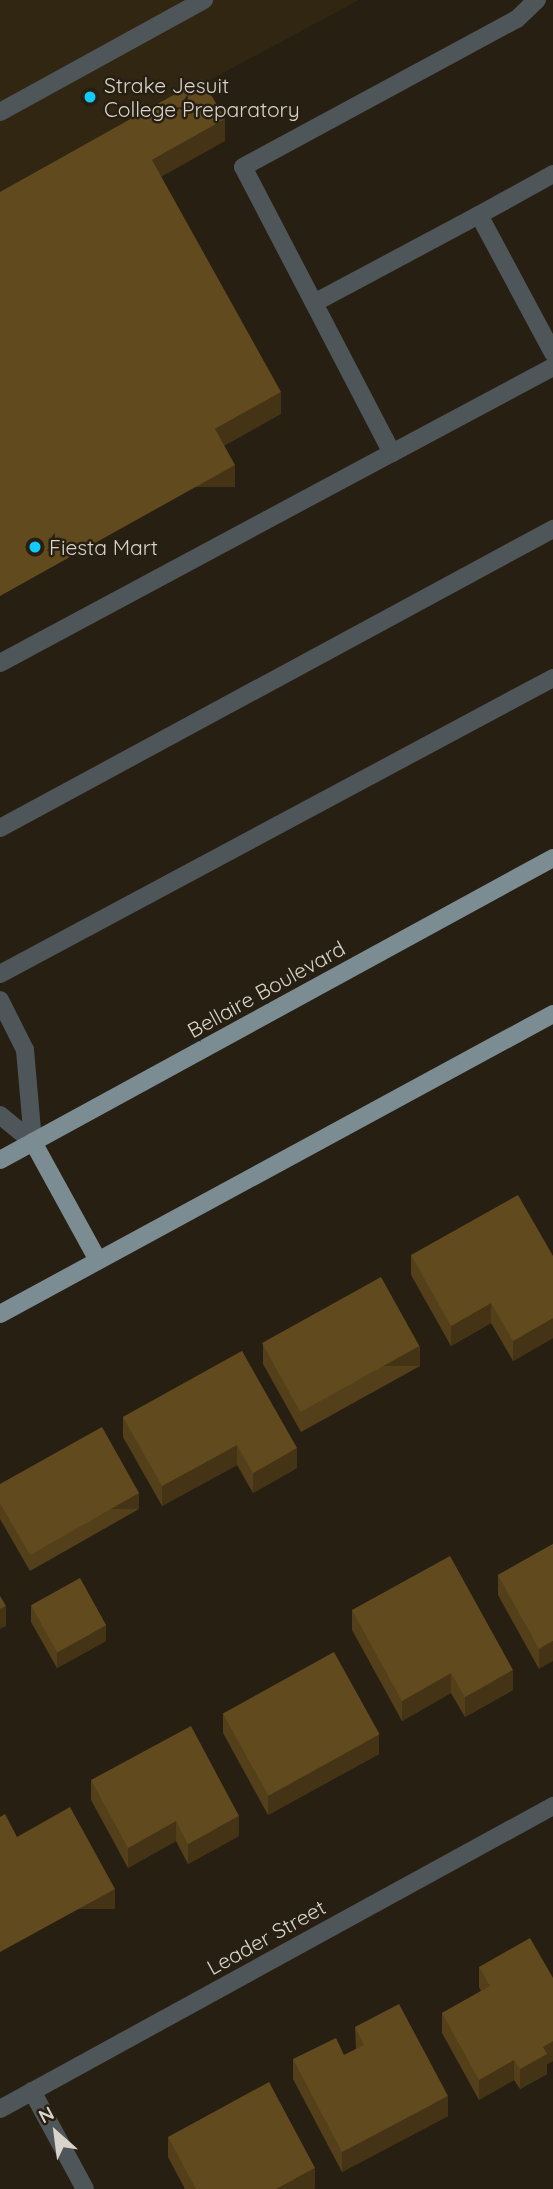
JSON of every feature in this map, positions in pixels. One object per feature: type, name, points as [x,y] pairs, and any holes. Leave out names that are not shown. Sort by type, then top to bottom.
[{"type":"main road","name":"Bellaire Boulevard","points":[[0,1160],[553,858]]},
{"type":"main road","points":[[0,1314],[553,1014]]},
{"type":"main road","points":[[33,1142],[99,1260]]},
{"type":"street","points":[[0,112],[204,0]]},
{"type":"street","points":[[392,453],[243,167],[517,19],[537,0]]},
{"type":"street","points":[[314,303],[553,174]]},
{"type":"street","points":[[479,215],[553,353]]},
{"type":"street","points":[[0,663],[553,367]]},
{"type":"street","points":[[0,828],[553,529]]},
{"type":"street","points":[[0,974],[553,678]]},
{"type":"street","points":[[0,1000],[25,1050],[33,1142]]},
{"type":"street","points":[[0,1115],[33,1142]]},
{"type":"street","name":"Leader Street","points":[[0,2109],[553,1806]]},
{"type":"street","points":[[32,2091],[85,2189]]},
{"type":"shaded area","name":"Strake Jesuit College Preparatory","points":[[0,0],[359,0],[0,193]]},
{"type":"building","points":[[202,79],[225,119],[152,160],[281,392],[215,429],[235,465],[0,596],[0,192]]},
{"type":"building","points":[[518,1195],[553,1256],[553,1318],[513,1341],[491,1303],[451,1326],[411,1255]]},
{"type":"building","points":[[381,1277],[419,1346],[300,1412],[262,1343]]},
{"type":"building","points":[[242,1351],[297,1448],[253,1473],[237,1445],[162,1486],[123,1417]]},
{"type":"building","points":[[102,1427],[139,1493],[30,1555],[0,1503],[0,1484]]},
{"type":"building","points":[[553,1544],[553,1641],[539,1649],[498,1575]]},
{"type":"building","points":[[450,1556],[513,1670],[465,1697],[451,1673],[402,1701],[352,1610]]},
{"type":"building","points":[[80,1578],[106,1625],[57,1652],[31,1605]]},
{"type":"building","points":[[0,1596],[6,1606],[0,1609]]},
{"type":"building","points":[[334,1652],[380,1734],[268,1796],[223,1714]]},
{"type":"building","points":[[191,1726],[239,1816],[188,1844],[176,1821],[128,1848],[91,1780]]},
{"type":"building","points":[[70,1807],[115,1889],[0,1952],[0,1817],[5,1814],[17,1837]]},
{"type":"building","points":[[530,1938],[553,1978],[553,2041],[543,2047],[547,2054],[520,2069],[514,2060],[479,2080],[442,2013],[490,1986],[479,1967]]},
{"type":"building","points":[[399,2004],[448,2096],[342,2152],[293,2059],[336,2038],[344,2055],[364,2045],[355,2027]]},
{"type":"building","points":[[269,2082],[315,2168],[276,2189],[196,2189],[168,2137]]},
{"type":"place","name":"Strake Jesuit College Preparatory","points":[[90,97]]},
{"type":"place","name":"Fiesta Mart","points":[[35,547]]}]
